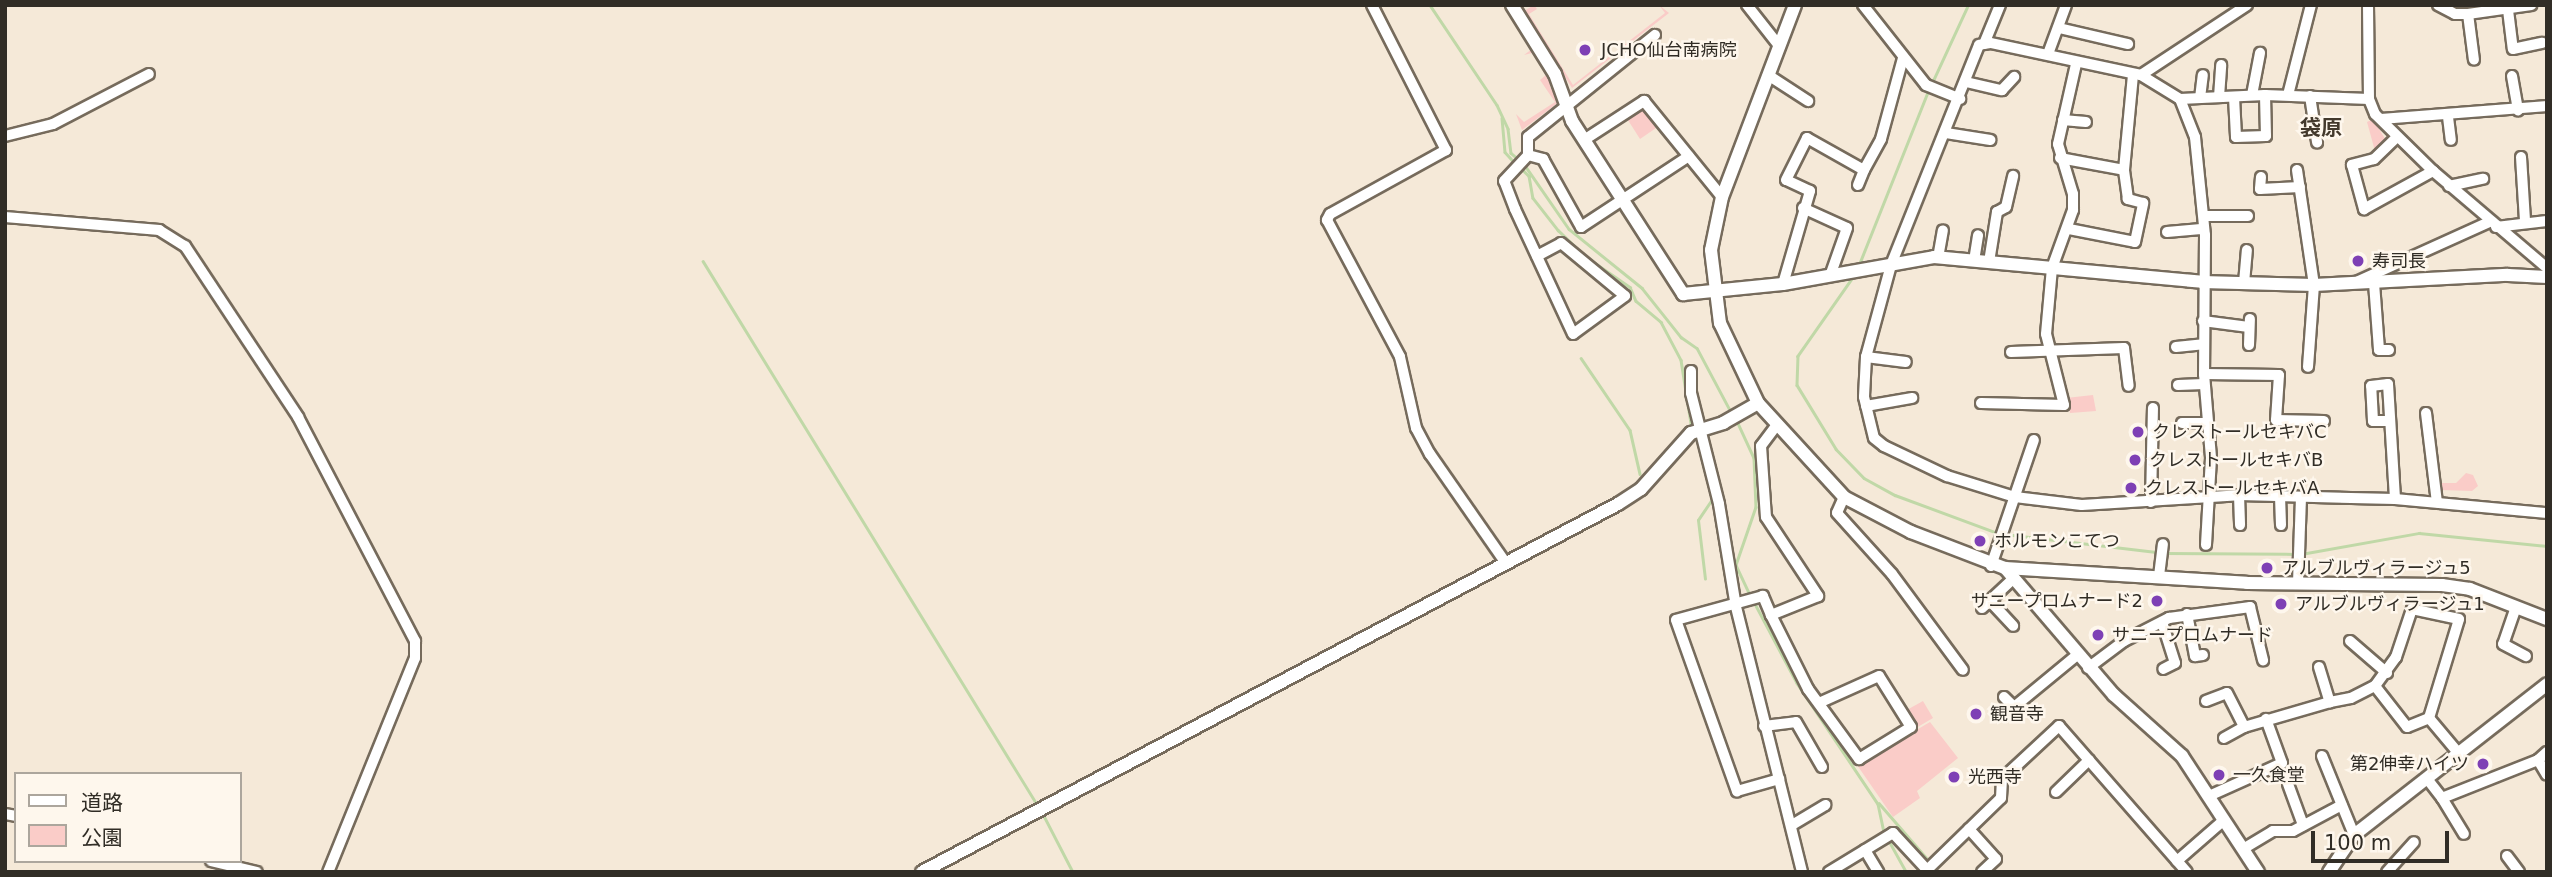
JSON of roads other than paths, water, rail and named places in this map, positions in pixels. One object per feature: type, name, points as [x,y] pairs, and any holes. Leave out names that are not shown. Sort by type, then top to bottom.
[{"type":"street","points":[[1372,5],[1446,150],[1330,214],[1327,220],[1401,357],[1416,428],[1505,562]]},
{"type":"street","points":[[1512,5],[1555,74],[1566,106],[1584,140],[1677,289],[1690,296],[1783,284],[1938,258],[2202,282],[2314,285],[2508,275],[2547,277]]},
{"type":"street","points":[[1747,5],[1780,47]]},
{"type":"street","points":[[1795,5],[1722,197],[1711,250],[1714,292],[1720,323],[1758,403],[1776,426],[1844,497],[1887,521],[2010,573],[2442,585],[2470,589],[2547,619]]},
{"type":"street","points":[[1878,5],[1866,8],[1903,58],[1931,87],[1960,99]]},
{"type":"street","points":[[1984,44],[2000,5]]},
{"type":"street","points":[[2048,54],[2066,5]]},
{"type":"street","points":[[2137,74],[2247,5]]},
{"type":"street","points":[[2288,95],[2311,5]]},
{"type":"street","points":[[2368,5],[2369,99],[2381,120],[2492,225],[2547,268]]},
{"type":"street","points":[[2438,5],[2468,14],[2479,9],[2508,10],[2527,6]]},
{"type":"street","points":[[2508,10],[2513,49],[2542,43]]},
{"type":"street","points":[[2468,14],[2474,60]]},
{"type":"street","points":[[2059,28],[2128,44]]},
{"type":"street","points":[[1537,256],[1561,243],[1625,296],[1573,334],[1537,256],[1504,181],[1518,169],[1527,156],[1528,137],[1655,35]]},
{"type":"street","points":[[2369,99],[2265,94],[2180,99],[2137,74],[2076,64],[2048,54],[1984,44],[1979,46],[1960,99],[1891,264],[1866,358],[1866,406],[1874,438],[1884,446],[1947,476],[2015,496],[2082,505],[2239,495],[2395,499],[2547,513]]},
{"type":"street","points":[[2252,95],[2260,53]]},
{"type":"street","points":[[1858,185],[1881,139],[1903,58]]},
{"type":"street","points":[[1981,403],[2064,405],[2046,334],[2052,268],[2069,229],[2073,194],[2060,158],[2063,120],[2076,64]]},
{"type":"street","points":[[2219,97],[2221,65]]},
{"type":"street","points":[[5,136],[53,124],[149,74]]},
{"type":"street","points":[[2069,229],[2135,242],[2143,203],[2128,199],[2124,170],[2137,74]]},
{"type":"street","points":[[1768,75],[1808,101]]},
{"type":"street","points":[[2200,98],[2203,75]]},
{"type":"street","points":[[2512,76],[2518,110]]},
{"type":"street","points":[[1966,82],[2002,90],[2014,77]]},
{"type":"street","points":[[2234,97],[2236,137],[2266,136],[2265,94]]},
{"type":"street","points":[[2310,96],[2317,142]]},
{"type":"street","points":[[2180,99],[2195,137],[2204,216],[2203,344],[2210,497],[2206,545]]},
{"type":"street","points":[[1584,140],[1644,101],[1722,197]]},
{"type":"street","points":[[2381,120],[2448,117],[2547,106]]},
{"type":"street","points":[[2448,117],[2451,140]]},
{"type":"street","points":[[2063,120],[2086,122]]},
{"type":"street","points":[[1945,133],[1990,140]]},
{"type":"street","points":[[2397,137],[2374,159],[2352,165],[2364,209],[2433,171]]},
{"type":"street","points":[[1783,284],[1810,191],[1786,180],[1807,138],[1864,170]]},
{"type":"street","points":[[1527,156],[1543,159],[1581,227],[1689,156]]},
{"type":"street","points":[[2521,157],[2525,221]]},
{"type":"street","points":[[2060,158],[2124,170]]},
{"type":"street","points":[[2297,170],[2314,285],[2308,367]]},
{"type":"street","points":[[1989,262],[1997,212],[2006,207],[2013,176]]},
{"type":"street","points":[[2261,177],[2260,189],[2300,187]]},
{"type":"street","points":[[2449,186],[2483,179]]},
{"type":"street","points":[[1803,208],[1847,228],[1830,276]]},
{"type":"street","points":[[2204,216],[2248,216]]},
{"type":"street","points":[[5,217],[144,228],[173,236],[185,246],[298,417],[415,640],[415,658],[328,872]]},
{"type":"street","points":[[2354,284],[2492,225],[2547,221]]},
{"type":"street","points":[[2167,232],[2204,229]]},
{"type":"street","points":[[1938,258],[1943,230]]},
{"type":"street","points":[[1974,261],[1978,234]]},
{"type":"street","points":[[2244,283],[2246,250]]},
{"type":"street","points":[[2374,283],[2379,350]]},
{"type":"street","points":[[2203,321],[2250,323],[2249,345]]},
{"type":"street","points":[[2176,347],[2203,344]]},
{"type":"street","points":[[2011,352],[2050,353],[2124,348],[2129,386]]},
{"type":"street","points":[[1866,358],[1906,362]]},
{"type":"street","points":[[1691,371],[1691,393],[1719,504],[1736,607],[1802,872]]},
{"type":"street","points":[[2178,385],[2204,379],[2278,375],[2276,419],[2324,422]]},
{"type":"street","points":[[1866,406],[1912,398]]},
{"type":"street","points":[[922,872],[1641,489],[1691,433],[1723,423],[1758,403]]},
{"type":"street","points":[[2151,502],[2153,408]]},
{"type":"street","points":[[2426,413],[2437,502]]},
{"type":"street","points":[[2390,421],[2395,499]]},
{"type":"street","points":[[2182,423],[2208,423]]},
{"type":"street","points":[[1771,615],[1818,596],[1766,517],[1761,446],[1776,426]]},
{"type":"street","points":[[1991,566],[2034,440]]},
{"type":"street","points":[[2239,495],[2239,525]]},
{"type":"street","points":[[2280,496],[2281,525]]},
{"type":"street","points":[[1844,497],[1837,513],[1892,574],[1962,670]]},
{"type":"street","points":[[2298,583],[2301,497]]},
{"type":"street","points":[[2160,576],[2163,544]]},
{"type":"street","points":[[2010,573],[1986,605],[2013,626]]},
{"type":"street","points":[[2010,573],[2088,668],[2182,756],[2258,872]]},
{"type":"street","points":[[1779,779],[1737,791],[1676,620],[1736,607],[1763,596],[1819,703],[1859,759],[1911,727],[1879,676],[1819,703]]},
{"type":"street","points":[[2088,668],[2124,641],[2162,622],[2187,614],[2250,607],[2263,660]]},
{"type":"street","points":[[2516,607],[2503,644],[2526,656]]},
{"type":"street","points":[[2224,738],[2266,719],[2351,698],[2375,686],[2387,673],[2412,609],[2459,619],[2429,718]]},
{"type":"street","points":[[2187,614],[2195,656],[2203,655]]},
{"type":"street","points":[[2162,622],[2175,663],[2163,669]]},
{"type":"street","points":[[2350,642],[2387,673]]},
{"type":"street","points":[[2004,697],[2014,707],[2077,655]]},
{"type":"street","points":[[2319,667],[2330,702]]},
{"type":"street","points":[[2329,872],[2354,835],[2428,780],[2547,684]]},
{"type":"street","points":[[2375,686],[2407,727],[2429,718]]},
{"type":"street","points":[[2206,701],[2227,693],[2244,727]]},
{"type":"street","points":[[2429,718],[2459,755]]},
{"type":"street","points":[[2209,796],[2282,763],[2266,719]]},
{"type":"street","points":[[1764,726],[1796,722],[1822,766]]},
{"type":"street","points":[[1829,872],[1893,832],[1930,868],[2001,798],[2002,779],[2059,726],[2187,872]]},
{"type":"street","points":[[2442,798],[2538,760],[2547,752]]},
{"type":"street","points":[[2322,756],[2354,835]]},
{"type":"street","points":[[2056,792],[2089,760]]},
{"type":"street","points":[[2538,760],[2547,775]]},
{"type":"street","points":[[2428,780],[2464,834]]},
{"type":"street","points":[[2288,784],[2303,825]]},
{"type":"street","points":[[1792,825],[1825,805]]},
{"type":"street","points":[[2243,849],[2273,831],[2293,831],[2342,805]]},
{"type":"street","points":[[2177,861],[2224,820]]},
{"type":"street","points":[[1969,829],[1996,859],[1982,872]]},
{"type":"street","points":[[2387,872],[2414,842]]},
{"type":"street","points":[[1865,850],[1878,872]]},
{"type":"street","points":[[2507,856],[2519,872]]},
{"type":"street","points":[[219,863],[257,872]]},
{"type":"waterway","points":[[1430,5],[1497,105],[1508,129],[1511,153],[1519,160]]},
{"type":"waterway","points":[[1931,85],[1968,5]]},
{"type":"waterway","points":[[1858,267],[1928,91]]},
{"type":"waterway","points":[[1502,118],[1505,152],[1515,163]]},
{"type":"waterway","points":[[1524,164],[1569,229],[1642,288],[1681,337],[1697,348],[1731,412]]},
{"type":"waterway","points":[[1520,167],[1529,176],[1533,198],[1558,230],[1585,256],[1630,287],[1636,301],[1661,322],[1681,360],[1691,423]]},
{"type":"waterway","points":[[703,261],[1038,806]]},
{"type":"waterway","points":[[1854,276],[1798,356],[1797,385],[1836,449],[1864,478],[1895,495],[1998,533]]},
{"type":"waterway","points":[[1581,358],[1630,430],[1640,474]]},
{"type":"waterway","points":[[1737,421],[1754,458],[1756,507],[1736,565],[1750,595]]},
{"type":"waterway","points":[[1705,579],[1698,520],[1710,502]]},
{"type":"waterway","points":[[2301,554],[2419,533],[2547,546]]},
{"type":"waterway","points":[[2004,534],[2158,552]]},
{"type":"waterway","points":[[2164,553],[2294,554]]},
{"type":"waterway","points":[[1753,600],[1797,683],[1878,804],[1884,833]]},
{"type":"waterway","points":[[1879,803],[1929,861]]},
{"type":"waterway","points":[[1042,812],[1073,872]]},
{"type":"waterway","points":[[1888,839],[1906,872]]},
{"type":"waterway","points":[[1933,866],[1939,872]]},
{"type":"place","name":"JCHO仙台南病院","points":[[1585,50]]},
{"type":"place","name":"寿司長","points":[[2358,261]]},
{"type":"place","name":"クレストールセキバC","points":[[2138,432]]},
{"type":"place","name":"クレストールセキバB","points":[[2135,460]]},
{"type":"place","name":"クレストールセキバA","points":[[2131,488]]},
{"type":"place","name":"ホルモンこてつ","points":[[1980,541]]},
{"type":"place","name":"アルブルヴィラージュ5","points":[[2267,568]]},
{"type":"place","name":"サニープロムナード2","points":[[2157,601]]},
{"type":"place","name":"アルブルヴィラージュ1","points":[[2281,604]]},
{"type":"place","name":"サニープロムナード","points":[[2098,635]]},
{"type":"place","name":"観音寺","points":[[1976,714]]},
{"type":"place","name":"第2伸幸ハイツ","points":[[2483,764]]},
{"type":"place","name":"一久食堂","points":[[2219,775]]},
{"type":"place","name":"光西寺","points":[[1954,777]]},
{"type":"district","name":"袋原","points":[[2321,128]]}]
